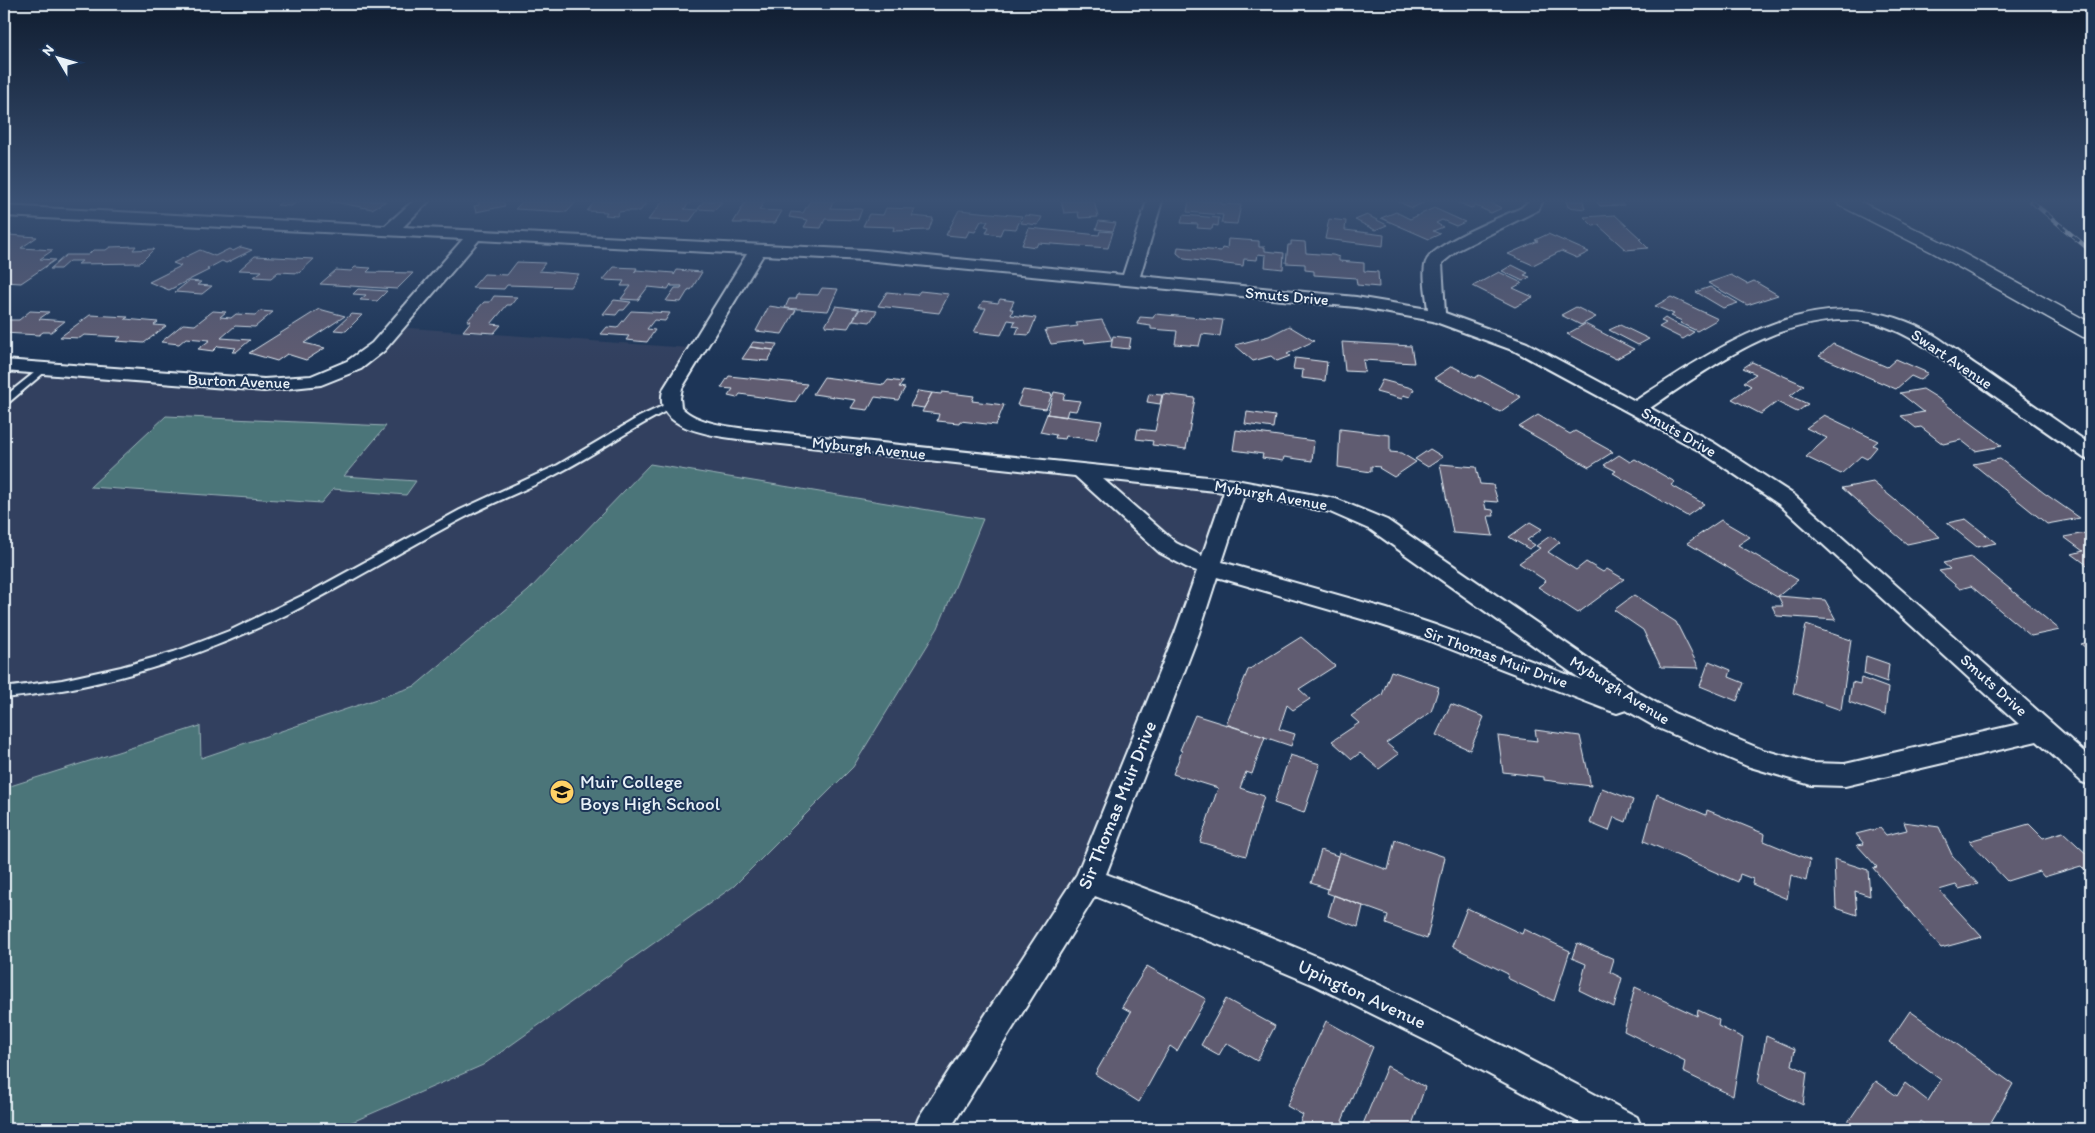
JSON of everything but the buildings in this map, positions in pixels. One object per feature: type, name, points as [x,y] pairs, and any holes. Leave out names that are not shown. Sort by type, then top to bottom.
[{"type":"main road","points":[[1950,254],[2091,332]]},
{"type":"street","name":"Burton Avenue","points":[[4,366],[264,385],[314,381],[354,365],[378,347],[459,254]]},
{"type":"street","points":[[671,405],[672,388],[755,254]]},
{"type":"street","name":"Smuts Drive","points":[[845,254],[1356,302],[1437,316],[1521,346],[1707,447],[1787,500],[2091,774]]},
{"type":"street","points":[[1130,280],[1138,254]]},
{"type":"street","points":[[1437,316],[1433,271],[1434,261],[1443,254]]},
{"type":"street","name":"Swart Avenue","points":[[1637,408],[1734,347],[1761,333],[1818,317],[1848,314],[1862,315],[1891,323],[1919,334],[2091,454]]},
{"type":"street","name":"Myburgh Avenue","points":[[671,405],[675,413],[701,425],[751,434],[1236,488],[1336,506],[1380,525],[1595,677],[1665,720],[1756,758],[1811,774],[1845,775],[1872,770],[2043,729]]},
{"type":"street","name":"Sir Thomas Muir Drive","points":[[1079,470],[1168,548],[1194,562],[1379,615],[1430,632],[1665,720]]},
{"type":"street","name":"Sir Thomas Muir Drive","points":[[931,1129],[1089,881],[1187,633],[1236,488]]},
{"type":"street","name":"Upington Avenue","points":[[1089,881],[1246,942],[1332,979],[1401,1011],[1624,1129]]},
{"type":"lane","points":[[4,402],[44,368]]},
{"type":"lane","points":[[4,693],[32,690],[103,676],[170,657],[233,635],[320,593],[485,502],[557,470],[633,424],[671,405]]},
{"type":"shaded area","name":"Muir College Boys High School","points":[[396,327],[703,349],[676,387],[677,412],[722,432],[1239,487],[1087,879],[981,1058],[935,1129],[4,1129],[4,369],[267,386],[348,368]]},
{"type":"green space","points":[[166,416],[386,426],[344,476],[416,481],[406,495],[333,489],[321,503],[90,487]]},
{"type":"green space","points":[[650,464],[983,519],[938,628],[853,767],[734,886],[483,1065],[336,1129],[4,1129],[4,788],[200,726],[201,758],[415,686],[528,591]]},
{"type":"place","name":"Muir College Boys High School","points":[[562,792]]}]
